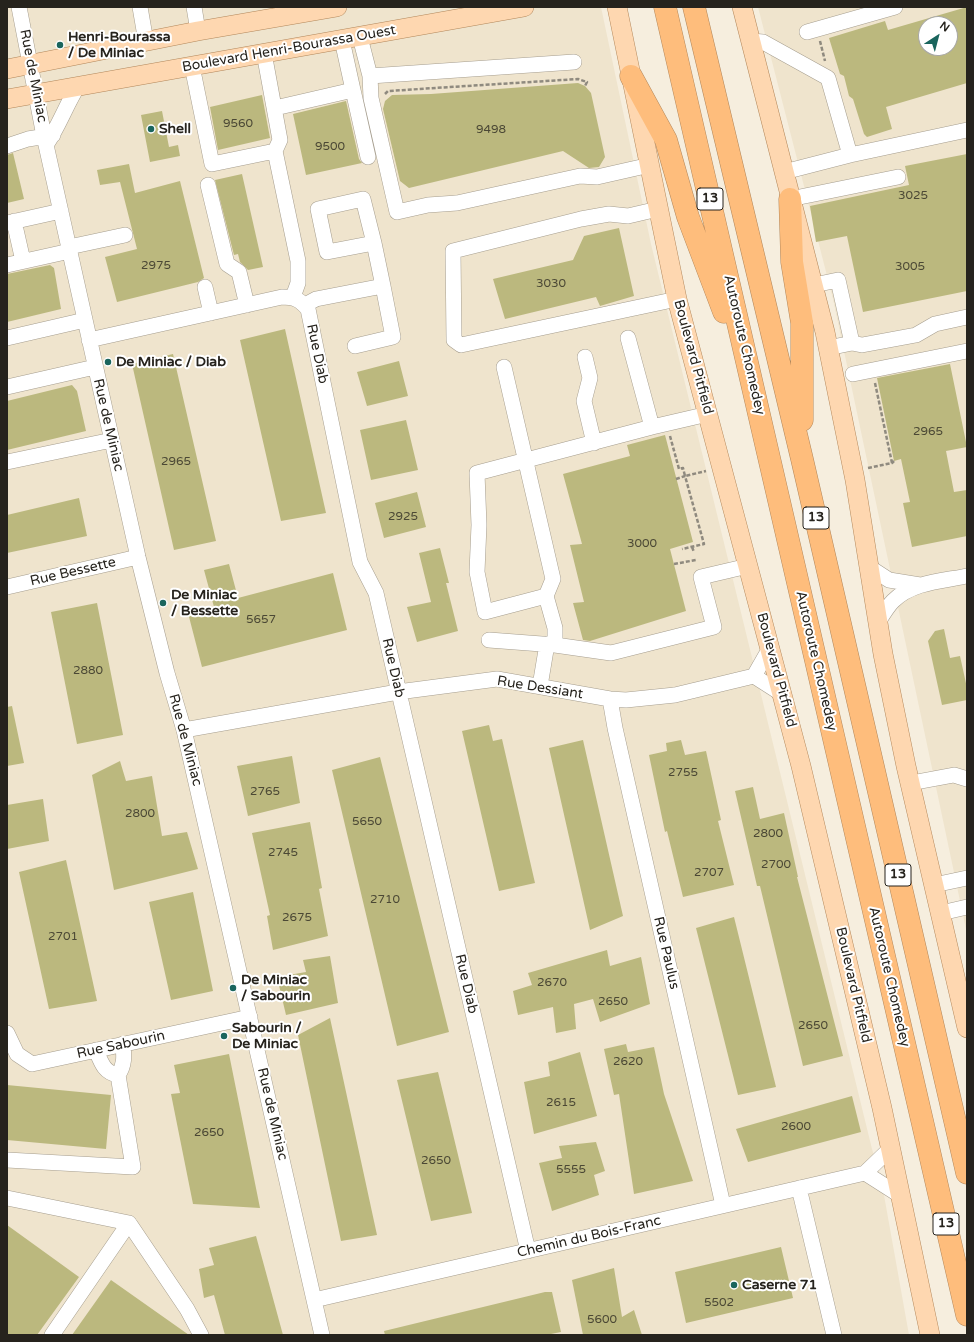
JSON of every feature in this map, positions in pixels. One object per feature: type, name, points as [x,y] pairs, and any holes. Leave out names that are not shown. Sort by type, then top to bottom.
[{"type":"highway","name":"Autoroute Chomedey","points":[[666,7],[967,1315]]},
{"type":"highway","name":"13","points":[[694,7],[802,459],[967,1173]]},
{"type":"highway","points":[[631,76],[666,140],[688,217],[754,391]]},
{"type":"highway","points":[[790,199],[792,262],[802,323],[802,459]]},
{"type":"main road","points":[[7,69],[198,31],[335,7]]},
{"type":"main road","name":"Boulevard Henri-Bourassa Ouest","points":[[7,99],[524,7]]},
{"type":"main road","name":"Boulevard Pitfield","points":[[617,7],[677,299],[823,854],[901,1196],[930,1335]]},
{"type":"main road","points":[[742,7],[790,199],[814,285],[828,348],[851,460],[877,624],[911,783],[967,1028]]},
{"type":"street","name":"Rue de Miniac","points":[[19,7],[35,94],[48,139],[69,249],[138,557],[167,673],[184,730],[322,1335]]},
{"type":"street","points":[[140,7],[146,42]]},
{"type":"street","points":[[194,7],[198,31]]},
{"type":"street","points":[[807,32],[895,7]]},
{"type":"street","points":[[351,38],[370,76],[371,98],[397,212],[428,205],[457,203],[580,176],[597,177],[650,165]]},
{"type":"street","points":[[351,38],[353,90],[368,157]]},
{"type":"street","points":[[751,42],[763,42],[828,78],[850,155]]},
{"type":"street","points":[[264,53],[280,140],[275,151],[298,261],[299,301]]},
{"type":"street","points":[[370,76],[574,62]]},
{"type":"street","points":[[192,66],[212,164],[275,151]]},
{"type":"street","name":"Rue de Miniac","points":[[48,139],[59,125],[68,103],[78,86]]},
{"type":"street","points":[[275,108],[353,90]]},
{"type":"street","points":[[784,172],[850,155],[967,130]]},
{"type":"street","points":[[7,146],[48,139]]},
{"type":"street","points":[[790,199],[898,177]]},
{"type":"street","points":[[208,185],[227,264],[240,272],[247,305]]},
{"type":"street","points":[[658,209],[628,216],[609,214],[581,219],[453,251],[454,340],[461,345],[677,299]]},
{"type":"street","points":[[23,261],[10,222],[61,211]]},
{"type":"street","points":[[7,265],[125,235]]},
{"type":"street","points":[[354,346],[393,337],[374,243]]},
{"type":"street","points":[[814,285],[838,280],[852,343]]},
{"type":"street","points":[[89,340],[247,305],[316,299],[382,286]]},
{"type":"street","points":[[204,287],[211,313]]},
{"type":"street","name":"Rue Diab","points":[[299,301],[308,309],[360,562],[376,593],[528,1251]]},
{"type":"street","points":[[828,348],[852,343],[862,345],[916,335],[935,324],[967,317]]},
{"type":"street","points":[[7,338],[85,320]]},
{"type":"street","points":[[916,335],[920,360]]},
{"type":"street","points":[[628,338],[652,428]]},
{"type":"street","points":[[853,374],[967,351]]},
{"type":"street","points":[[585,357],[590,378],[584,401],[594,443]]},
{"type":"street","points":[[7,387],[95,367]]},
{"type":"street","points":[[504,367],[553,579],[546,596],[555,628],[540,686]]},
{"type":"street","points":[[546,596],[485,612],[478,583],[477,473],[525,462],[708,414]]},
{"type":"street","points":[[7,462],[112,440]]},
{"type":"street","name":"Rue Bessette","points":[[7,587],[138,557]]},
{"type":"street","points":[[489,640],[551,644],[604,652],[615,652],[714,627],[701,577],[748,566]]},
{"type":"street","points":[[869,568],[889,580],[920,585]]},
{"type":"street","points":[[877,624],[893,601],[901,594],[920,585],[967,576]]},
{"type":"street","points":[[770,648],[754,676],[782,694]]},
{"type":"street","name":"Rue Dessiant","points":[[184,730],[398,692],[497,679],[610,699],[642,699],[675,695],[754,676]]},
{"type":"street","name":"Rue Paulus","points":[[610,699],[615,728],[723,1205]]},
{"type":"street","points":[[911,783],[954,775],[967,780]]},
{"type":"street","points":[[934,885],[967,878]]},
{"type":"street","points":[[941,913],[967,907]]},
{"type":"street","name":"Rue Sabourin","points":[[7,1033],[12,1056],[32,1064],[250,1017]]},
{"type":"street","points":[[7,1160],[132,1167],[118,1075],[124,1062],[123,1044]]},
{"type":"street","points":[[96,1050],[104,1068],[111,1074],[118,1075]]},
{"type":"street","points":[[890,1148],[865,1173],[901,1196]]},
{"type":"street","name":"Chemin du Bois-Franc","points":[[314,1300],[865,1173]]},
{"type":"street","points":[[799,1188],[834,1335]]},
{"type":"street","points":[[7,1198],[129,1223],[187,1309],[201,1335]]},
{"type":"street","points":[[52,1335],[129,1223]]},
{"type":"path","points":[[384,96],[388,91],[537,81],[583,79],[587,82],[585,86]]},
{"type":"path","points":[[537,81],[537,86]]},
{"type":"path","points":[[481,89],[482,85]]},
{"type":"path","points":[[425,88],[425,93]]},
{"type":"path","points":[[863,469],[893,462],[874,378]]},
{"type":"path","points":[[669,432],[679,469],[683,468],[704,544],[682,549]]},
{"type":"path","points":[[676,479],[711,470]]},
{"type":"path","points":[[692,547],[694,552]]},
{"type":"path","points":[[674,564],[696,560]]},
{"type":"shaded area","points":[[7,7],[601,7],[651,244],[872,1149],[882,1184],[909,1335],[7,1335]]},
{"type":"shaded area","points":[[758,7],[967,7],[967,934],[833,299]]},
{"type":"building","points":[[967,7],[967,83],[886,107],[892,129],[867,137],[864,134],[853,99],[849,96],[844,76],[840,74],[829,38],[885,21],[888,30],[918,21],[918,56],[958,56],[958,16],[936,16]]},
{"type":"building","points":[[578,83],[585,86],[591,93],[605,157],[599,167],[589,168],[563,151],[409,188],[400,181],[383,109],[385,101],[392,95],[431,94]]},
{"type":"building","points":[[262,95],[270,138],[218,150],[210,107]]},
{"type":"building","points":[[346,101],[359,159],[362,163],[306,175],[293,114]]},
{"type":"building","points":[[162,111],[169,147],[178,145],[180,156],[150,162],[141,115]]},
{"type":"building","points":[[13,153],[24,199],[7,203],[7,155]]},
{"type":"building","points":[[967,154],[967,291],[863,312],[847,236],[816,242],[810,206],[909,185],[905,166]]},
{"type":"building","points":[[129,164],[135,193],[180,181],[204,278],[198,282],[117,302],[105,257],[137,249],[120,182],[100,185],[97,170]]},
{"type":"building","points":[[242,174],[263,267],[248,270],[240,262],[238,254],[234,255],[215,180]]},
{"type":"building","points":[[619,228],[634,296],[600,306],[596,297],[505,319],[493,279],[573,260],[584,236]]},
{"type":"building","points":[[50,265],[54,268],[61,309],[7,322],[7,274]]},
{"type":"building","points":[[285,329],[326,513],[281,521],[240,340]]},
{"type":"building","points":[[173,354],[216,541],[174,550],[132,364]]},
{"type":"building","points":[[399,361],[408,396],[367,406],[357,372]]},
{"type":"building","points":[[950,364],[967,447],[946,451],[954,492],[967,490],[967,536],[912,547],[903,503],[910,502],[901,459],[894,461],[877,378]]},
{"type":"building","points":[[72,385],[77,391],[86,431],[7,450],[7,401]]},
{"type":"building","points":[[406,420],[418,470],[371,480],[360,430]]},
{"type":"building","points":[[665,435],[693,542],[670,549],[686,611],[590,641],[583,640],[573,603],[584,602],[570,545],[582,544],[563,474],[630,456],[627,445]]},
{"type":"building","points":[[417,492],[426,527],[384,538],[375,503]]},
{"type":"building","points":[[79,498],[87,536],[7,553],[7,515]]},
{"type":"building","points":[[440,548],[449,583],[446,583],[458,631],[417,642],[407,607],[431,602],[419,553]]},
{"type":"building","points":[[229,564],[238,598],[333,573],[347,630],[202,667],[188,613],[214,607],[204,570]]},
{"type":"building","points":[[97,603],[123,735],[77,744],[51,612]]},
{"type":"building","points":[[944,629],[950,658],[960,656],[967,688],[967,700],[942,705],[928,641],[935,631]]},
{"type":"building","points":[[12,706],[24,763],[7,766],[7,707]]},
{"type":"building","points":[[489,725],[493,741],[502,739],[535,883],[499,891],[462,731]]},
{"type":"building","points":[[583,740],[623,916],[590,930],[549,748]]},
{"type":"building","points":[[681,740],[685,755],[706,751],[721,820],[718,821],[734,885],[683,897],[667,831],[665,832],[649,755],[667,751],[666,743]]},
{"type":"building","points":[[292,756],[300,803],[248,816],[237,766]]},
{"type":"building","points":[[380,757],[449,1032],[397,1046],[332,770]]},
{"type":"building","points":[[120,761],[126,781],[152,776],[162,836],[187,832],[198,869],[114,890],[92,775]]},
{"type":"building","points":[[753,787],[760,819],[784,813],[797,877],[843,1056],[803,1066],[760,886],[757,886],[735,791]]},
{"type":"building","points":[[43,799],[49,841],[7,849],[7,805]]},
{"type":"building","points":[[310,822],[322,888],[319,889],[328,936],[273,950],[267,916],[270,915],[252,833]]},
{"type":"building","points":[[66,860],[97,1001],[49,1009],[19,872]]},
{"type":"building","points":[[193,892],[213,991],[171,1000],[149,902]]},
{"type":"building","points":[[734,917],[776,1087],[738,1095],[696,928]]},
{"type":"building","points":[[607,950],[610,966],[641,957],[650,1004],[600,1022],[593,999],[574,1004],[576,1029],[556,1033],[553,1007],[518,1015],[513,991],[532,985],[528,973]]},
{"type":"building","points":[[330,956],[338,1003],[286,1015],[277,977],[306,972],[303,960]]},
{"type":"building","points":[[330,1018],[377,1235],[341,1241],[298,1035]]},
{"type":"building","points":[[626,1044],[628,1052],[654,1047],[664,1094],[693,1181],[634,1194],[619,1094],[614,1095],[604,1049]]},
{"type":"building","points":[[580,1052],[597,1116],[534,1134],[524,1082],[550,1076],[548,1062]]},
{"type":"building","points":[[229,1054],[260,1208],[193,1204],[171,1094],[180,1093],[174,1065]]},
{"type":"building","points":[[438,1072],[472,1213],[431,1221],[397,1080]]},
{"type":"building","points":[[7,1085],[111,1095],[106,1149],[7,1140]]},
{"type":"building","points":[[852,1096],[861,1132],[748,1162],[736,1129]]},
{"type":"building","points":[[596,1142],[605,1171],[594,1175],[599,1195],[552,1211],[539,1163],[562,1158],[559,1146]]},
{"type":"building","points":[[7,1225],[79,1277],[37,1335],[7,1335]]},
{"type":"building","points":[[256,1236],[283,1335],[225,1335],[214,1295],[204,1298],[199,1269],[214,1265],[209,1248]]},
{"type":"building","name":"Caserne 71","points":[[781,1247],[793,1298],[686,1323],[675,1272]]},
{"type":"building","points":[[614,1268],[622,1317],[634,1310],[642,1335],[583,1335],[572,1280]]},
{"type":"building","points":[[111,1280],[189,1335],[72,1335]]},
{"type":"building","points":[[545,1292],[552,1292],[561,1332],[546,1335],[385,1335],[384,1331]]},
{"type":"place","name":"Henri-Bourassa / De Miniac","points":[[60,45]]},
{"type":"place","name":"Shell","points":[[151,129]]},
{"type":"place","name":"De Miniac / Diab","points":[[108,362]]},
{"type":"place","name":"De Miniac / Bessette","points":[[163,603]]},
{"type":"place","name":"De Miniac / Sabourin","points":[[233,988]]},
{"type":"place","name":"Sabourin / De Miniac","points":[[224,1036]]},
{"type":"place","name":"Caserne 71","points":[[734,1285]]}]
